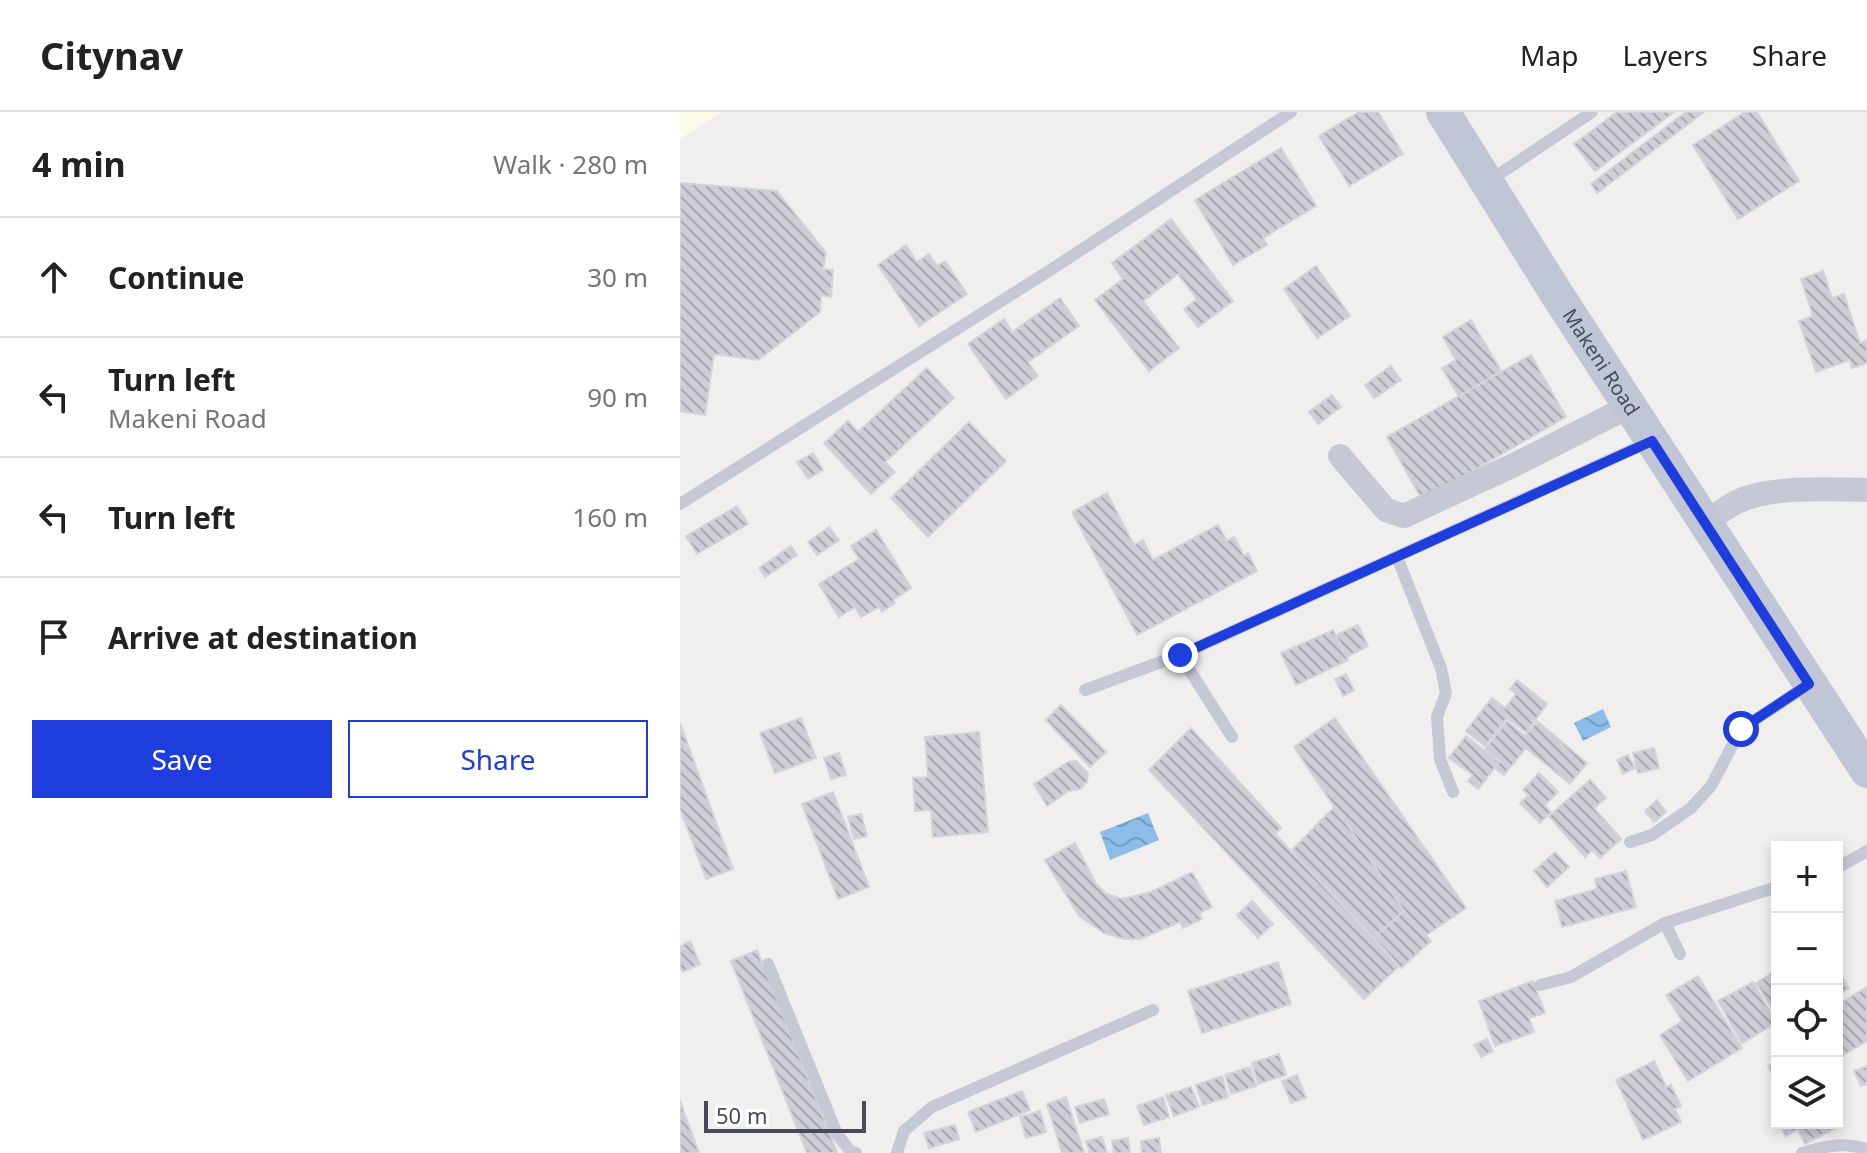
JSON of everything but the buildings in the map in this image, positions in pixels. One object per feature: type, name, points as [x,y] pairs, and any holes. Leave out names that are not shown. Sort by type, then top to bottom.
[{"type":"main road","name":"Makeni Road","points":[[1443,112],[1867,771]]},
{"type":"street","points":[[1340,456],[1386,510],[1404,516],[1630,406]]},
{"type":"street","points":[[1706,522],[1752,496],[1819,489],[1867,490]]},
{"type":"lane","points":[[680,504],[1052,269],[1291,112]]},
{"type":"lane","points":[[1487,183],[1592,112]]},
{"type":"lane","points":[[1085,690],[1180,655],[1652,441]]},
{"type":"lane","points":[[1397,557],[1441,668],[1446,693],[1437,717],[1440,759],[1453,792]]},
{"type":"lane","points":[[1180,655],[1232,737]]},
{"type":"lane","points":[[1630,842],[1652,835],[1691,808],[1711,786],[1741,729],[1809,684]]},
{"type":"lane","points":[[1843,865],[1867,851]]},
{"type":"lane","points":[[1540,985],[1571,977],[1665,923],[1771,889]]},
{"type":"lane","points":[[1665,923],[1680,954]]},
{"type":"lane","points":[[768,964],[837,1134],[850,1151],[856,1153]]},
{"type":"lane","points":[[897,1153],[904,1131],[932,1107],[1153,1010]]},
{"type":"lane","points":[[1802,1153],[1829,1144],[1867,1149]]},
{"type":"shaded area","points":[[680,112],[721,112],[680,139]]},
{"type":"water","points":[[1603,709],[1611,727],[1583,741],[1574,723]]},
{"type":"water","points":[[1148,813],[1159,840],[1110,860],[1100,832]]},
{"type":"route","points":[[1180,655],[1652,441],[1809,684],[1741,729]]}]
